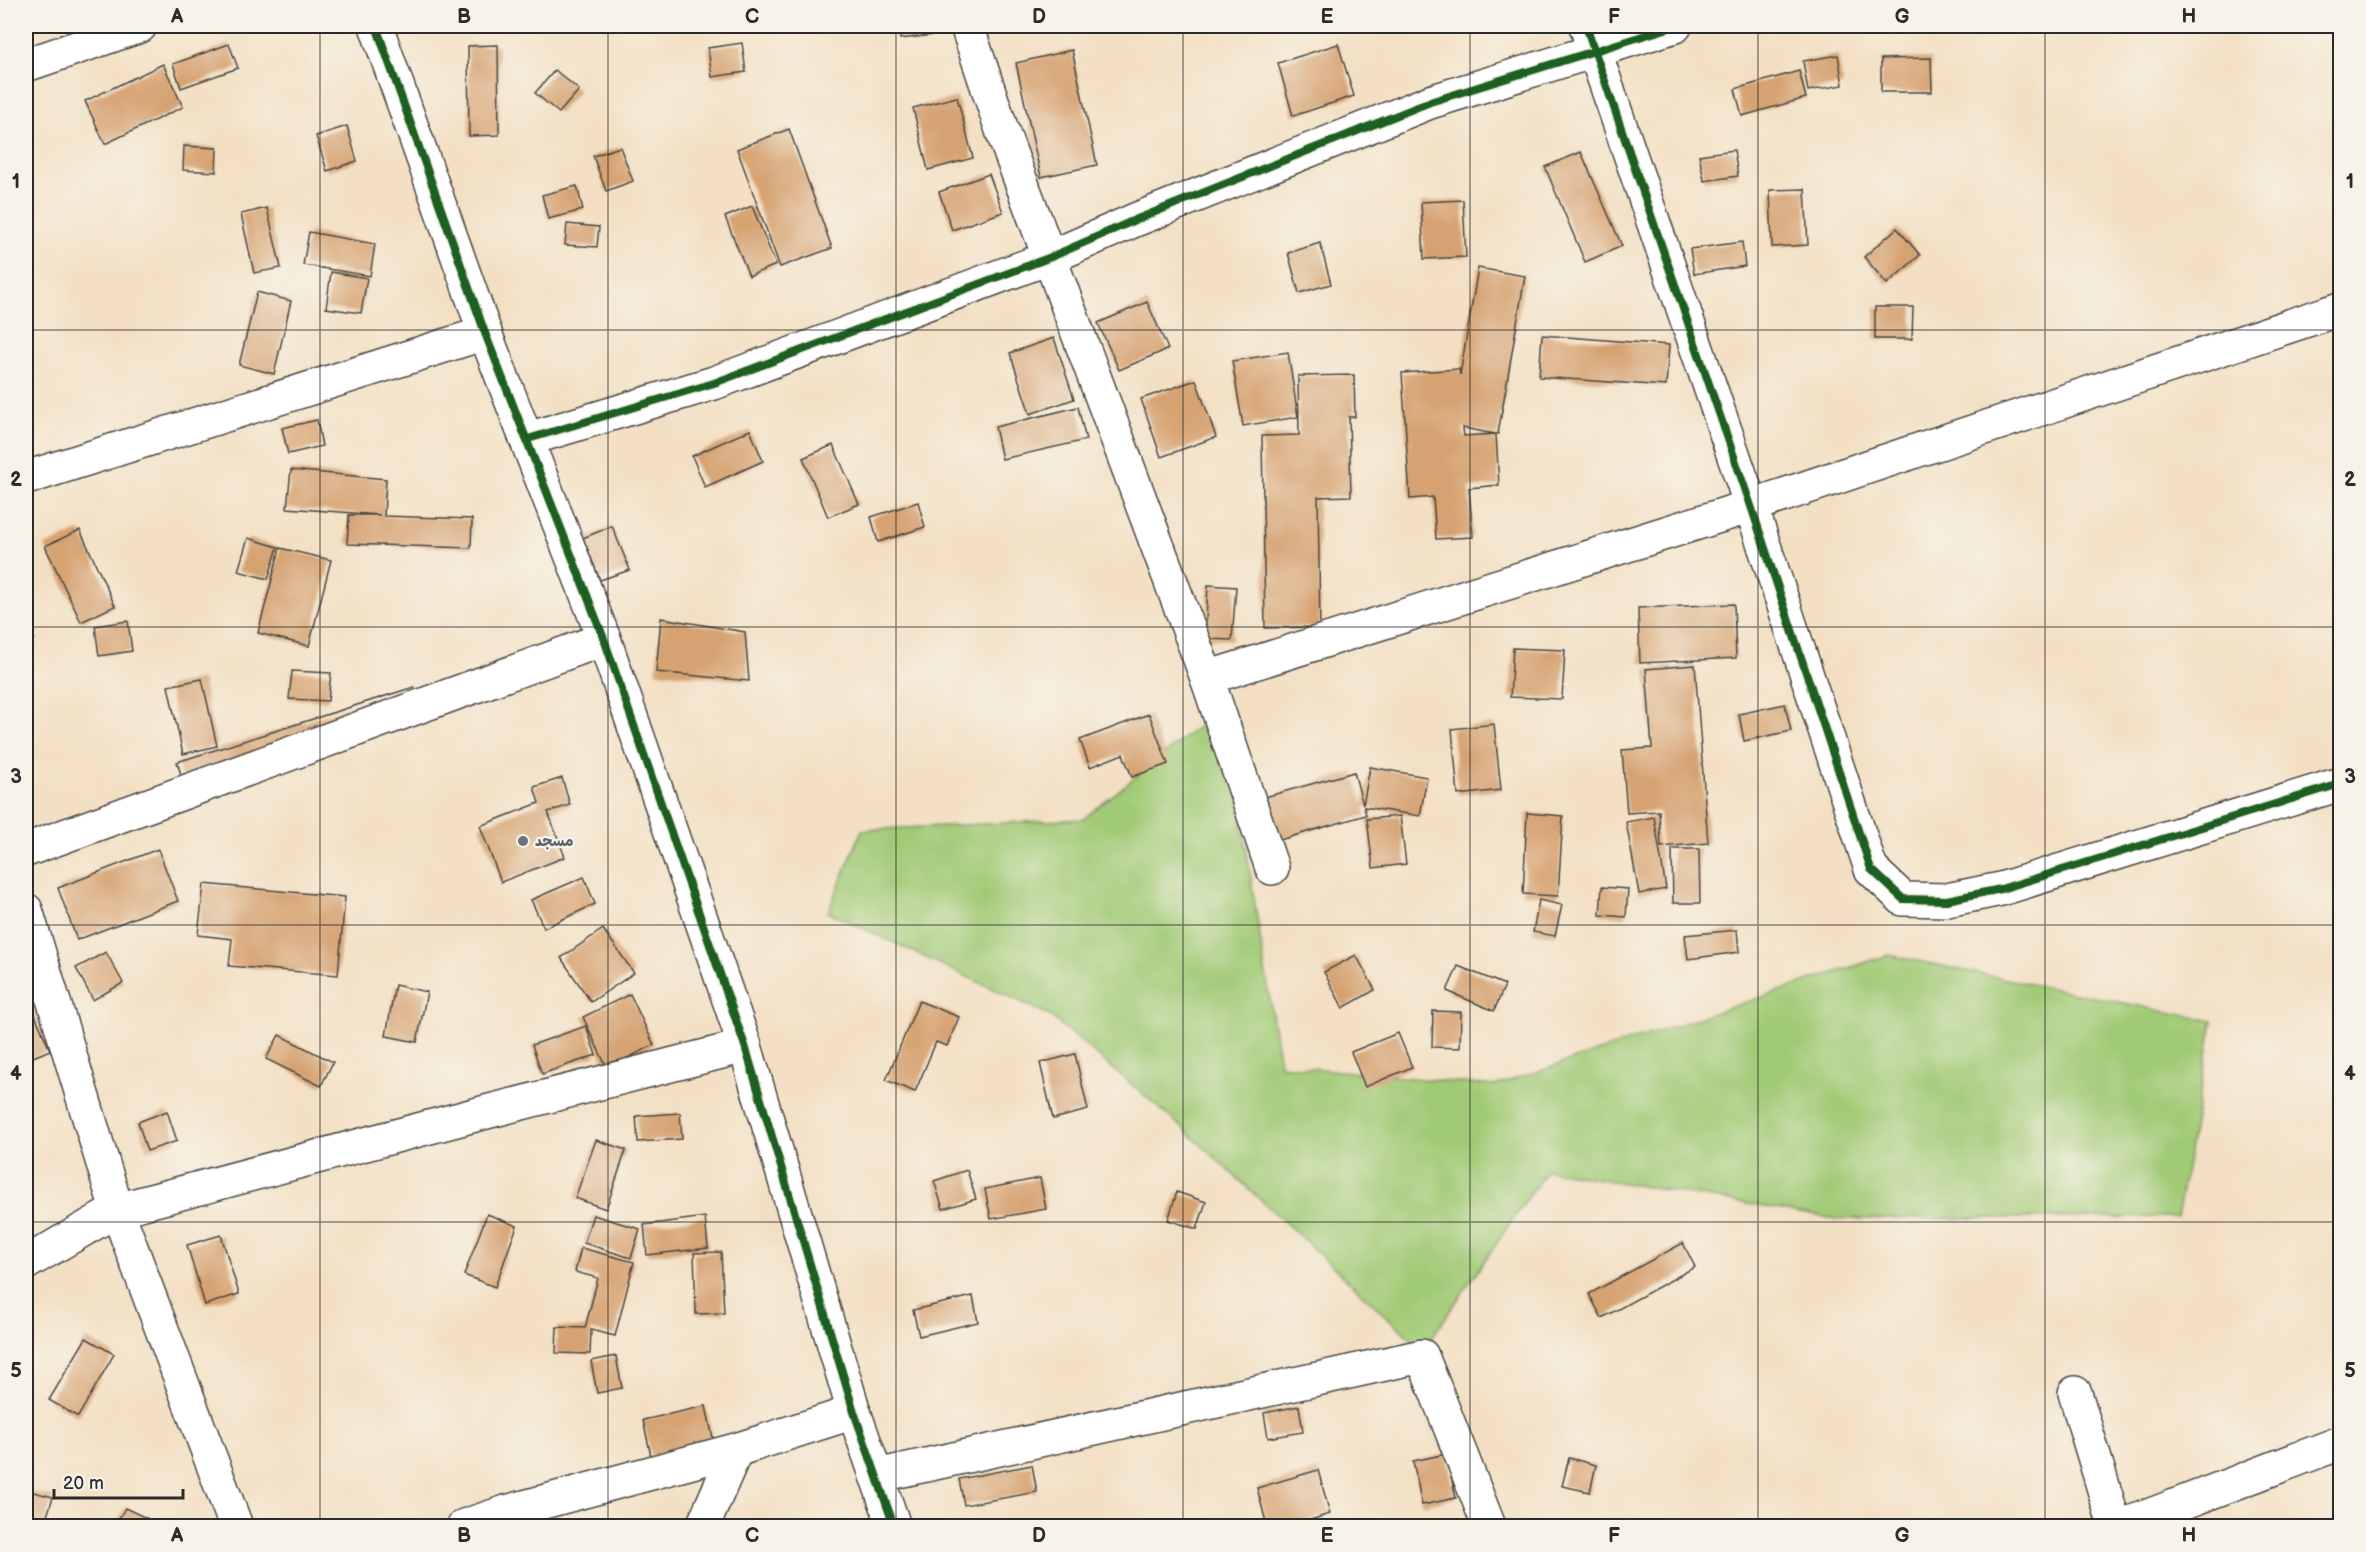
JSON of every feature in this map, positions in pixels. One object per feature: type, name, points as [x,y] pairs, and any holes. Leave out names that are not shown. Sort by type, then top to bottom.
[{"type":"street","points":[[26,65],[140,26]]},
{"type":"street","points":[[376,26],[485,333],[604,639],[745,1046],[854,1412],[894,1527]]},
{"type":"street","points":[[967,26],[1004,136],[1207,678],[1272,868]]},
{"type":"street","points":[[528,439],[714,383],[1051,257],[1135,220],[1591,39],[1675,26]]},
{"type":"street","points":[[1591,39],[1751,506],[1871,869],[1903,898],[1947,900],[2001,888],[2340,784]]},
{"type":"street","points":[[1207,678],[1751,506],[2340,309]]},
{"type":"street","points":[[26,478],[485,333]]},
{"type":"street","points":[[26,850],[604,639]]},
{"type":"street","points":[[26,910],[117,1210],[236,1527]]},
{"type":"street","points":[[26,1263],[117,1210],[745,1046]]},
{"type":"street","points":[[876,1476],[1422,1356],[1489,1527]]},
{"type":"street","points":[[2075,1393],[2115,1527]]},
{"type":"street","points":[[464,1527],[506,1512],[736,1450],[854,1412]]},
{"type":"street","points":[[2122,1527],[2340,1443]]},
{"type":"street","points":[[702,1527],[736,1450]]},
{"type":"green space","points":[[1224,706],[1280,1065],[1494,1086],[1888,955],[2213,1021],[2177,1217],[1835,1219],[1547,1170],[1423,1350],[1184,1129],[1049,1015],[828,912],[862,830],[1083,819]]},
{"type":"building","points":[[898,26],[932,26],[933,35],[900,39]]},
{"type":"building","points":[[742,43],[746,72],[712,77],[708,48]]},
{"type":"building","points":[[229,44],[238,68],[181,88],[173,64]]},
{"type":"building","points":[[1338,44],[1354,96],[1293,116],[1278,63]]},
{"type":"building","points":[[498,45],[499,135],[469,136],[468,46]]},
{"type":"building","points":[[1072,50],[1097,165],[1041,177],[1016,63]]},
{"type":"building","points":[[1838,55],[1843,85],[1808,91],[1803,61]]},
{"type":"building","points":[[1931,58],[1932,92],[1881,92],[1881,59]]},
{"type":"building","points":[[163,64],[183,107],[105,144],[85,101]]},
{"type":"building","points":[[555,70],[579,90],[559,113],[535,93]]},
{"type":"building","points":[[1799,71],[1806,98],[1742,116],[1735,89]]},
{"type":"building","points":[[957,97],[973,158],[928,170],[913,108]]},
{"type":"building","points":[[347,126],[357,161],[327,171],[316,136]]},
{"type":"building","points":[[789,129],[832,248],[780,267],[737,149]]},
{"type":"building","points":[[184,146],[217,148],[216,172],[183,170]]},
{"type":"building","points":[[620,147],[633,181],[606,191],[593,156]]},
{"type":"building","points":[[1734,150],[1738,176],[1704,181],[1699,155]]},
{"type":"building","points":[[1581,152],[1622,246],[1585,262],[1545,167]]},
{"type":"building","points":[[989,174],[1003,212],[952,230],[939,192]]},
{"type":"building","points":[[577,186],[583,210],[548,219],[542,195]]},
{"type":"building","points":[[1805,189],[1808,245],[1772,247],[1770,190]]},
{"type":"building","points":[[1463,200],[1466,257],[1424,259],[1421,202]]},
{"type":"building","points":[[752,206],[776,265],[749,276],[725,217]]},
{"type":"building","points":[[267,208],[281,268],[254,273],[241,214]]},
{"type":"building","points":[[567,224],[599,227],[597,247],[565,245]]},
{"type":"building","points":[[1897,228],[1920,255],[1887,284],[1864,257]]},
{"type":"building","points":[[309,232],[375,244],[370,276],[303,265]]},
{"type":"building","points":[[1742,242],[1745,266],[1694,274],[1690,249]]},
{"type":"building","points":[[1320,243],[1331,284],[1299,293],[1288,253]]},
{"type":"building","points":[[1478,268],[1525,276],[1498,434],[1496,434],[1499,485],[1469,488],[1473,537],[1436,539],[1433,497],[1410,499],[1402,373],[1459,369],[1460,375]],"holes":[[[1463,428],[1496,434],[1464,436]]]},
{"type":"building","points":[[331,272],[367,278],[361,313],[326,308]]},
{"type":"building","points":[[257,292],[291,301],[274,374],[239,365]]},
{"type":"building","points":[[1147,302],[1168,349],[1119,370],[1098,323]]},
{"type":"building","points":[[1875,307],[1913,307],[1912,339],[1875,339]]},
{"type":"building","points":[[1542,335],[1669,345],[1666,386],[1539,377]]},
{"type":"building","points":[[1054,338],[1074,399],[1030,414],[1010,353]]},
{"type":"building","points":[[1288,352],[1298,417],[1243,426],[1232,361]]},
{"type":"building","points":[[1354,375],[1355,417],[1349,417],[1351,496],[1318,497],[1320,627],[1265,628],[1262,436],[1299,435],[1298,376]]},
{"type":"building","points":[[1196,380],[1216,437],[1161,457],[1141,399]]},
{"type":"building","points":[[1078,407],[1086,440],[1002,459],[995,427]]},
{"type":"building","points":[[317,420],[322,446],[288,454],[282,428]]},
{"type":"building","points":[[750,430],[763,461],[705,487],[692,456]]},
{"type":"building","points":[[833,445],[859,504],[828,517],[803,458]]},
{"type":"building","points":[[291,470],[386,479],[384,516],[472,519],[471,548],[347,544],[349,515],[380,515],[287,508]]},
{"type":"building","points":[[918,502],[925,527],[878,542],[871,517]]},
{"type":"building","points":[[612,526],[630,570],[600,580],[583,538]]},
{"type":"building","points":[[80,530],[115,606],[81,622],[45,546]]},
{"type":"building","points":[[248,538],[278,547],[268,579],[238,571]]},
{"type":"building","points":[[280,548],[331,560],[309,646],[258,633]]},
{"type":"building","points":[[1208,585],[1236,587],[1232,640],[1205,639]]},
{"type":"building","points":[[1734,604],[1736,658],[1640,663],[1638,608]]},
{"type":"building","points":[[661,618],[745,632],[749,681],[656,672]]},
{"type":"building","points":[[128,621],[132,651],[99,656],[95,626]]},
{"type":"building","points":[[26,623],[34,639],[26,643]]},
{"type":"building","points":[[1513,648],[1565,650],[1562,699],[1510,697]]},
{"type":"building","points":[[1695,665],[1708,843],[1661,847],[1659,811],[1627,813],[1622,750],[1652,748],[1646,669]]},
{"type":"building","points":[[292,671],[331,673],[328,701],[289,699]]},
{"type":"building","points":[[202,679],[217,746],[183,754],[168,686]]},
{"type":"building","points":[[414,687],[422,712],[185,787],[177,762]]},
{"type":"building","points":[[1785,704],[1791,731],[1744,741],[1739,714]]},
{"type":"building","points":[[1149,714],[1168,764],[1132,777],[1123,754],[1090,767],[1080,740]]},
{"type":"building","points":[[1494,724],[1501,790],[1458,795],[1452,729]]},
{"type":"building","points":[[1370,767],[1427,777],[1420,816],[1364,807],[1366,815],[1276,841],[1265,797],[1354,772],[1363,805]]},
{"type":"building","name":"مسجد","points":[[562,778],[570,805],[548,812],[565,857],[501,882],[480,826],[539,803],[534,787]]},
{"type":"building","points":[[1527,813],[1563,816],[1558,896],[1523,894]]},
{"type":"building","points":[[1400,816],[1406,864],[1373,868],[1367,819]]},
{"type":"building","points":[[1654,817],[1666,889],[1639,894],[1626,822]]},
{"type":"building","points":[[158,849],[178,901],[77,940],[58,888]]},
{"type":"building","points":[[1672,849],[1699,849],[1700,903],[1673,903]]},
{"type":"building","points":[[584,877],[595,904],[544,928],[531,900]]},
{"type":"building","points":[[204,884],[345,897],[338,975],[229,966],[232,939],[198,935]]},
{"type":"building","points":[[1602,887],[1628,889],[1626,917],[1600,915]]},
{"type":"building","points":[[1539,900],[1562,905],[1555,936],[1533,932]]},
{"type":"building","points":[[603,929],[634,973],[591,1002],[561,958]]},
{"type":"building","points":[[1737,930],[1739,952],[1688,959],[1685,935]]},
{"type":"building","points":[[106,952],[123,983],[93,1000],[76,968]]},
{"type":"building","points":[[1356,955],[1375,990],[1343,1008],[1324,972]]},
{"type":"building","points":[[1458,966],[1505,985],[1494,1011],[1447,991]]},
{"type":"building","points":[[395,985],[427,992],[417,1042],[386,1036]]},
{"type":"building","points":[[26,994],[50,1050],[26,1060]]},
{"type":"building","points":[[630,994],[654,1045],[607,1068],[583,1017]]},
{"type":"building","points":[[919,1001],[959,1017],[947,1046],[936,1042],[915,1092],[886,1080]]},
{"type":"building","points":[[1433,1011],[1461,1012],[1460,1048],[1432,1047]]},
{"type":"building","points":[[586,1026],[596,1055],[542,1074],[532,1045]]},
{"type":"building","points":[[1398,1033],[1412,1067],[1365,1087],[1351,1052]]},
{"type":"building","points":[[279,1035],[333,1062],[321,1086],[266,1059]]},
{"type":"building","points":[[1075,1054],[1088,1110],[1053,1119],[1040,1063]]},
{"type":"building","points":[[167,1111],[177,1141],[147,1151],[138,1122]]},
{"type":"building","points":[[680,1113],[682,1139],[638,1142],[636,1116]]},
{"type":"building","points":[[596,1140],[626,1150],[606,1209],[575,1198]]},
{"type":"building","points":[[967,1170],[976,1199],[943,1209],[934,1181]]},
{"type":"building","points":[[1040,1178],[1046,1209],[991,1219],[985,1189]]},
{"type":"building","points":[[1177,1192],[1206,1202],[1197,1229],[1168,1220]]},
{"type":"building","points":[[26,1214],[30,1235],[26,1236]]},
{"type":"building","points":[[487,1214],[517,1226],[495,1287],[464,1275]]},
{"type":"building","points":[[593,1215],[640,1229],[631,1258],[584,1243]]},
{"type":"building","points":[[705,1217],[708,1248],[647,1255],[644,1225]]},
{"type":"building","points":[[221,1235],[239,1294],[205,1305],[187,1245]]},
{"type":"building","points":[[1683,1243],[1695,1267],[1602,1318],[1589,1294]]},
{"type":"building","points":[[581,1248],[634,1262],[615,1336],[591,1330],[590,1354],[556,1353],[557,1327],[585,1328],[598,1278],[575,1272]]},
{"type":"building","points":[[721,1252],[724,1313],[696,1314],[694,1253]]},
{"type":"building","points":[[973,1296],[978,1322],[919,1336],[913,1310]]},
{"type":"building","points":[[86,1338],[114,1354],[78,1417],[49,1400]]},
{"type":"building","points":[[616,1356],[622,1388],[597,1393],[591,1361]]},
{"type":"building","points":[[706,1406],[714,1443],[651,1456],[643,1420]]},
{"type":"building","points":[[1299,1406],[1303,1432],[1268,1438],[1264,1413]]},
{"type":"building","points":[[1446,1454],[1456,1498],[1422,1505],[1413,1461]]},
{"type":"building","points":[[1569,1458],[1596,1465],[1590,1492],[1562,1486]]},
{"type":"building","points":[[1032,1465],[1037,1492],[964,1505],[959,1479]]},
{"type":"building","points":[[1318,1470],[1330,1514],[1297,1524],[1315,1526],[1267,1526],[1257,1488]]},
{"type":"building","points":[[26,1490],[53,1497],[44,1526],[26,1523]]},
{"type":"building","points":[[125,1508],[163,1526],[115,1526]]},
{"type":"building","points":[[1465,1521],[1466,1526],[1448,1526]]},
{"type":"cycle path","points":[[376,26],[485,333],[604,639],[745,1046],[854,1412],[894,1526]]},
{"type":"cycle path","points":[[1586,26],[1751,506],[1871,869],[1903,899],[1947,900],[2001,889],[2340,784]]},
{"type":"cycle path","points":[[528,439],[714,383],[1051,257],[1135,220],[1430,102],[1675,26]]},
{"type":"place","name":"مسجد","points":[[523,841]]}]
